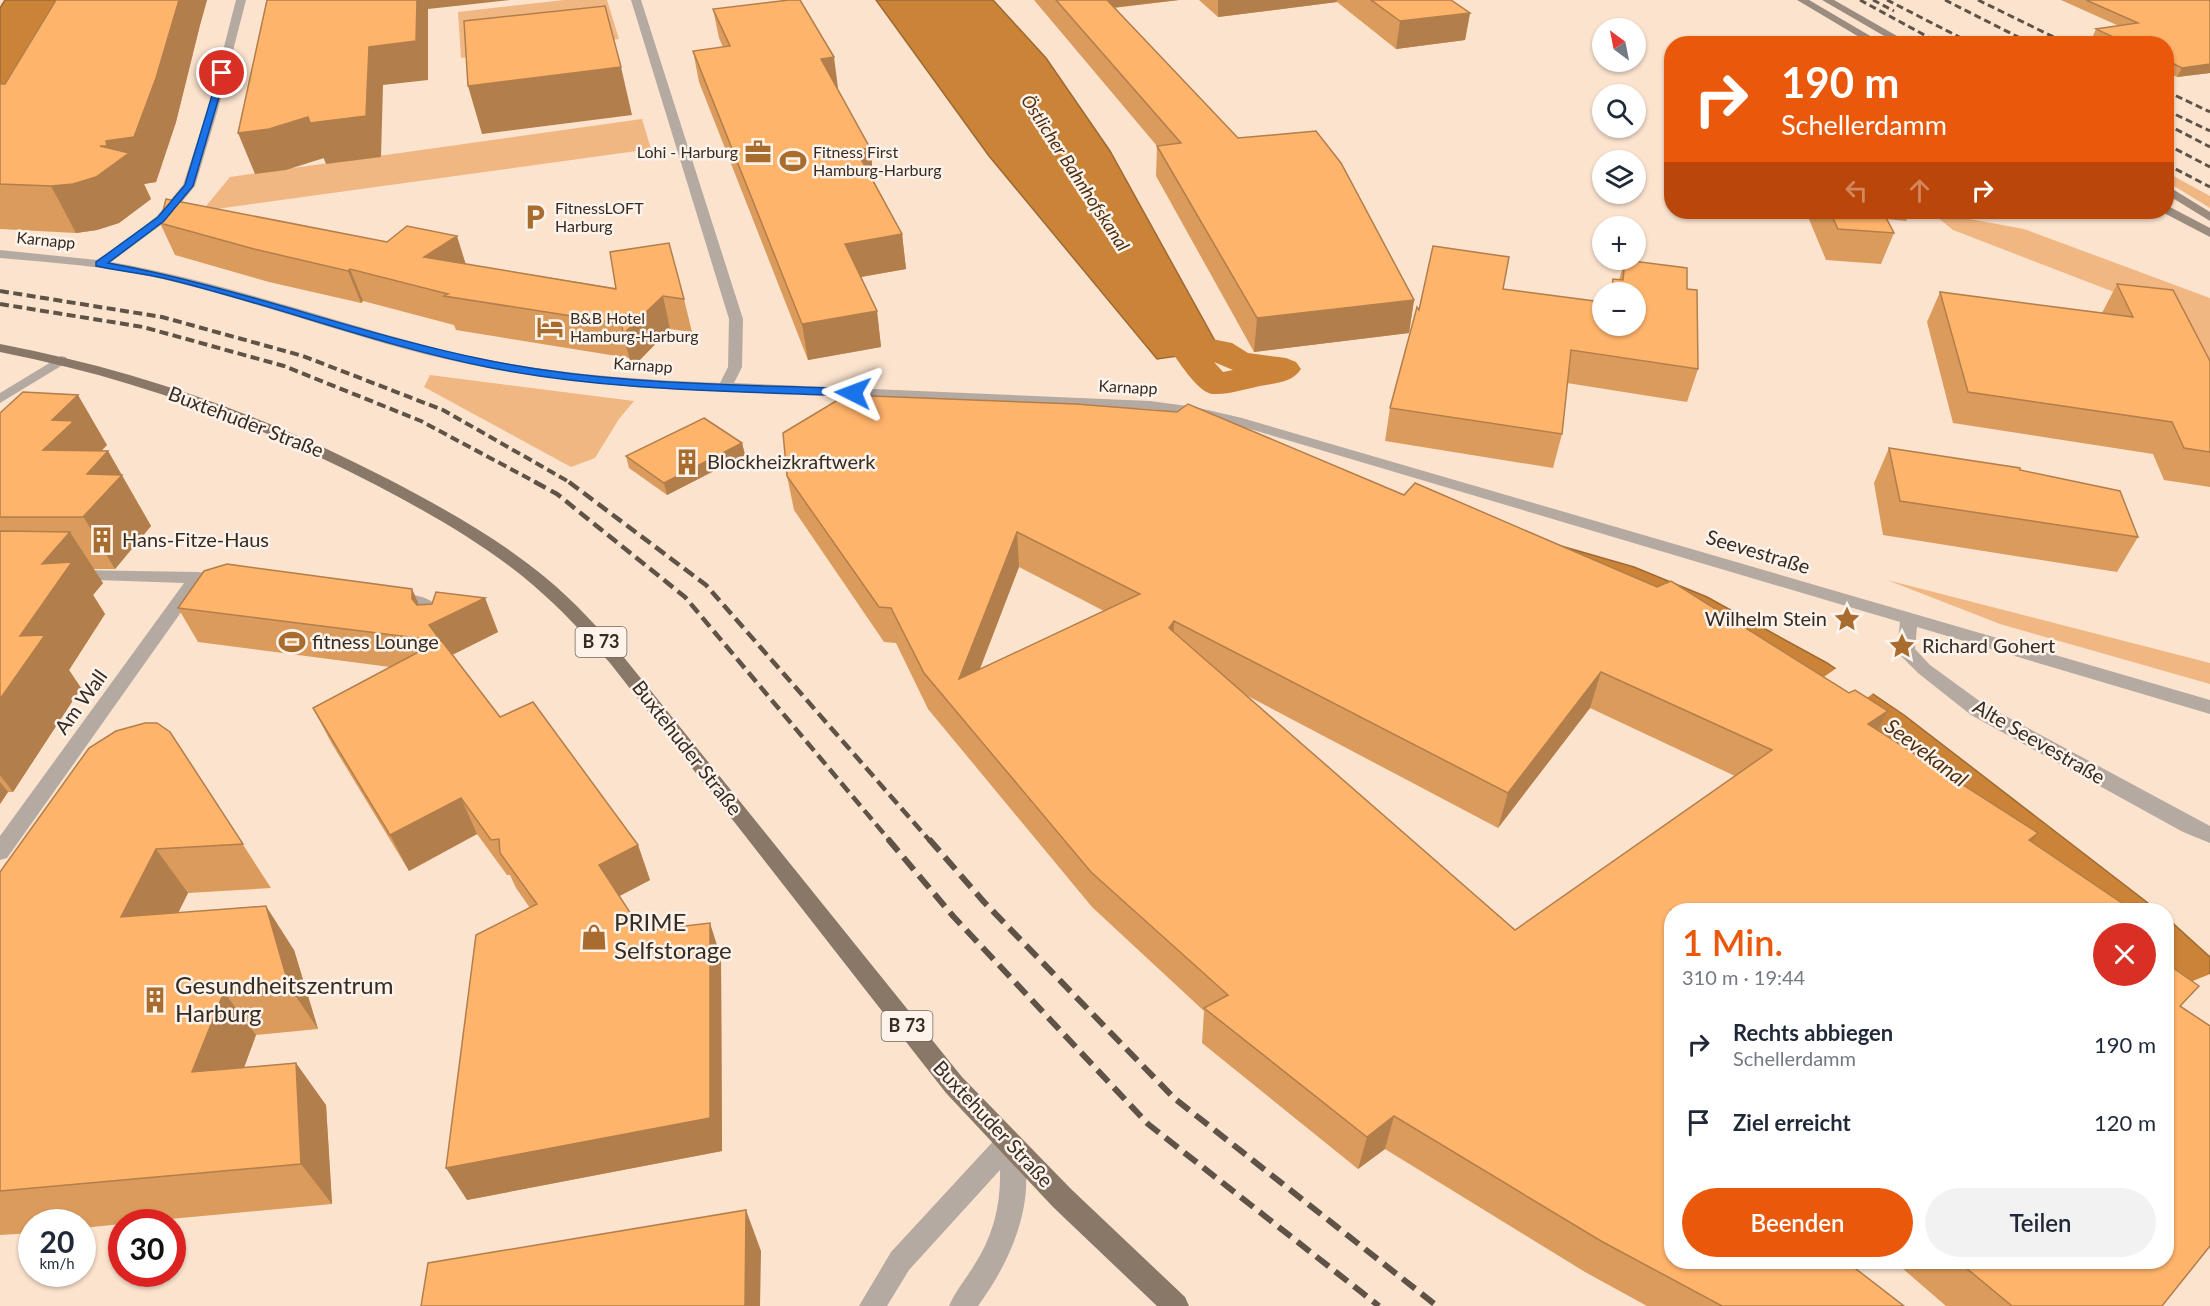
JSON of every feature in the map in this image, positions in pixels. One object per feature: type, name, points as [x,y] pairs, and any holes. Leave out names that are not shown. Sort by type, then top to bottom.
[{"type":"main road","points":[[1802,0],[1865,36]]},
{"type":"main road","points":[[1827,0],[1892,36]]},
{"type":"main road","points":[[2174,194],[2210,217]]},
{"type":"main road","points":[[2174,213],[2210,232]]},
{"type":"main road","name":"Buxtehuder Straße","points":[[0,348],[61,360],[200,401],[293,437],[453,521],[529,573],[587,626],[616,659],[947,1076],[1062,1198],[1176,1306]]},
{"type":"street","points":[[99,264],[161,219],[189,186],[213,109],[241,0]]},
{"type":"street","points":[[636,0],[736,319],[735,367],[725,387]]},
{"type":"street","name":"Karnapp","points":[[0,254],[99,264],[164,276],[430,351],[488,364],[623,382],[1150,405],[1195,411],[1293,438]]},
{"type":"street","points":[[0,399],[61,360]]},
{"type":"street","name":"Seevestraße","points":[[1293,438],[2210,707]]},
{"type":"street","points":[[60,575],[197,577],[237,580]]},
{"type":"street","name":"Am Wall","points":[[0,852],[197,577]]},
{"type":"street","points":[[379,596],[427,604],[438,614],[438,633]]},
{"type":"street","name":"Alte Seevestraße","points":[[1909,618],[1906,651],[1923,669],[1978,710],[2210,835]]},
{"type":"street","points":[[872,1306],[900,1261],[1008,1143]]},
{"type":"street","points":[[962,1306],[981,1282],[993,1260],[1010,1213],[1015,1184],[1014,1164],[1008,1143]]},
{"type":"shaded area","points":[[564,0],[607,0],[619,39],[461,58],[458,12]]},
{"type":"shaded area","points":[[642,119],[651,149],[202,211],[230,177]]},
{"type":"shaded area","points":[[2174,176],[2210,196],[2210,208],[2174,186]]},
{"type":"shaded area","points":[[1940,219],[1969,219],[2024,229],[2210,298],[2210,376],[2114,292],[1953,230]]},
{"type":"shaded area","points":[[430,375],[634,401],[619,419],[595,458],[571,467],[424,387]]},
{"type":"shaded area","points":[[1887,580],[2210,663],[2210,684],[2000,624]]},
{"type":"water","points":[[5,0],[91,0],[0,122],[0,8]]},
{"type":"water","points":[[876,0],[993,0],[1046,58],[1110,151],[1220,350],[1157,359],[989,156]]},
{"type":"water","points":[[1387,496],[1634,567],[1707,597],[1827,663],[1904,715],[2148,903],[2081,903]]},
{"type":"water","points":[[2174,924],[2210,957],[2210,1012],[2174,978]]},
{"type":"pier","points":[[1838,667],[1875,692],[1841,717],[1801,693]]},
{"type":"pier","points":[[2210,974],[2210,1015],[2178,987]]},
{"type":"building","points":[[56,0],[179,0],[156,78],[134,137],[106,141],[107,146],[100,146],[129,153],[96,177],[73,184],[51,186],[0,184],[0,84],[5,84]]},
{"type":"building","points":[[267,0],[417,0],[416,41],[369,47],[366,116],[310,123],[308,117],[269,129],[238,133]]},
{"type":"building","points":[[800,0],[834,57],[821,59],[870,148],[856,150],[902,234],[845,244],[877,311],[802,324],[693,51],[730,46],[713,9]]},
{"type":"building","points":[[1056,0],[1107,0],[1238,138],[1316,131],[1341,163],[1414,300],[1257,318],[1157,146],[1181,143]]},
{"type":"building","points":[[1371,0],[1451,0],[1470,13],[1400,21]]},
{"type":"building","points":[[2086,0],[2210,0],[2210,64],[2182,68],[2174,64],[2174,36],[2111,36],[2096,29],[2138,23]]},
{"type":"building","points":[[605,6],[621,67],[468,86],[464,21]]},
{"type":"building","points":[[166,199],[387,242],[407,226],[457,236],[424,257],[616,289],[610,252],[669,243],[684,299],[663,296],[623,334],[622,324],[444,296],[448,294],[350,269],[348,271],[254,249],[160,223]]},
{"type":"building","points":[[1833,219],[1887,219],[1894,233],[1838,229]]},
{"type":"building","points":[[1433,246],[1509,257],[1503,289],[1592,301],[1592,336],[1646,336],[1646,282],[1613,282],[1613,279],[1623,280],[1624,270],[1646,270],[1646,263],[1687,268],[1687,289],[1697,290],[1698,369],[1571,350],[1562,434],[1390,408],[1417,307],[1419,310]]},
{"type":"building","points":[[2117,284],[2173,290],[2210,361],[2210,452],[2184,448],[2172,422],[1968,392],[1940,292],[2133,317]]},
{"type":"building","points":[[23,392],[78,395],[52,420],[74,421],[43,450],[108,451],[87,474],[122,475],[83,517],[0,517],[0,413]]},
{"type":"building","points":[[846,395],[1076,404],[1177,412],[1188,404],[1404,495],[1415,483],[1657,587],[1671,581],[1849,693],[1855,690],[1888,711],[1868,724],[2038,833],[2029,840],[2122,903],[1664,903],[1664,1269],[1856,1269],[1904,1306],[1722,1306],[1601,1241],[1394,1116],[1367,1137],[1204,1008],[1228,995],[1091,872],[924,673],[891,608],[879,607],[787,476],[783,433]],"holes":[[[1017,532],[1140,594],[959,679]],[[1174,621],[1508,793],[1601,672],[1772,750],[1515,930],[1169,628]]]},
{"type":"building","name":"Blockheizkraftwerk","points":[[704,418],[742,443],[664,483],[626,456]]},
{"type":"building","points":[[1889,448],[2020,468],[2020,470],[2120,491],[2138,537],[1900,501]]},
{"type":"building","points":[[0,531],[70,532],[42,564],[72,562],[20,636],[45,635],[0,699]]},
{"type":"building","points":[[227,564],[412,589],[412,599],[417,605],[432,604],[436,592],[485,598],[429,625],[441,641],[178,608],[204,571]]},
{"type":"building","name":"PRIME Selfstorage","points":[[441,640],[500,717],[533,702],[638,845],[599,865],[642,931],[710,923],[710,1118],[446,1168],[476,935],[537,904],[500,853],[499,839],[491,840],[461,798],[390,835],[313,708]]},
{"type":"building","name":"Gesundheitszentrum Harburg","points":[[145,723],[157,723],[170,732],[243,844],[156,849],[121,917],[266,906],[289,986],[224,992],[192,1072],[296,1063],[301,1164],[0,1191],[0,872],[89,748],[116,731]]},
{"type":"building","points":[[2174,969],[2199,986],[2180,1006],[2210,1026],[2210,1246],[2162,1306],[2012,1306],[1967,1269],[2174,1269]]},
{"type":"building","points":[[746,1210],[745,1306],[421,1306],[428,1263]]},
{"type":"waterway","name":"Östlicher Bahnhofskanal","points":[[1159,304],[1184,344]]},
{"type":"waterway","name":"Seevekanal","points":[[1184,344],[1220,350],[1232,359],[1245,363],[1274,365],[1284,369],[1276,373],[1214,384],[1184,344]]},
{"type":"railway","points":[[1860,0],[1926,36]]},
{"type":"railway","points":[[1873,0],[1894,11]]},
{"type":"railway","points":[[1887,0],[1957,36]]},
{"type":"railway","points":[[1945,0],[2016,36]]},
{"type":"railway","points":[[1978,0],[2052,36]]},
{"type":"railway","points":[[2174,95],[2210,112]]},
{"type":"railway","points":[[2174,114],[2210,131]]},
{"type":"railway","points":[[2174,128],[2210,147]]},
{"type":"railway","points":[[2174,148],[2210,167]]},
{"type":"railway","points":[[2174,168],[2210,187]]},
{"type":"railway","points":[[0,291],[162,317],[303,356],[443,410],[571,483]]},
{"type":"railway","points":[[0,304],[143,327],[284,366],[421,421],[537,483]]},
{"type":"railway","points":[[535,482],[557,494],[685,597],[890,841]]},
{"type":"railway","points":[[569,482],[706,585],[930,841]]},
{"type":"railway","points":[[888,839],[953,916],[1148,1124],[1379,1306]]},
{"type":"railway","points":[[929,839],[984,902],[1174,1098],[1437,1306]]},
{"type":"place","name":"Lohi - Harburg","points":[[758,152]]},
{"type":"place","name":"Fitness First Hamburg-Harburg","points":[[793,161]]},
{"type":"place","name":"FitnessLOFT Harburg","points":[[535,217]]},
{"type":"place","name":"B&B Hotel Hamburg-Harburg","points":[[550,327]]},
{"type":"place","name":"Blockheizkraftwerk","points":[[687,462]]},
{"type":"place","name":"Hans-Fitze-Haus","points":[[102,540]]},
{"type":"place","name":"Wilhelm Stein","points":[[1847,619]]},
{"type":"place","name":"fitness Lounge","points":[[292,642]]},
{"type":"place","name":"Richard Gohert","points":[[1902,646]]},
{"type":"place","name":"PRIME Selfstorage","points":[[594,937]]},
{"type":"place","name":"Gesundheitszentrum Harburg","points":[[155,1000]]},
{"type":"route","points":[[222,73],[189,186],[161,219],[133,242],[99,264],[164,276],[430,351],[488,364],[565,376],[647,384],[853,393]]}]
